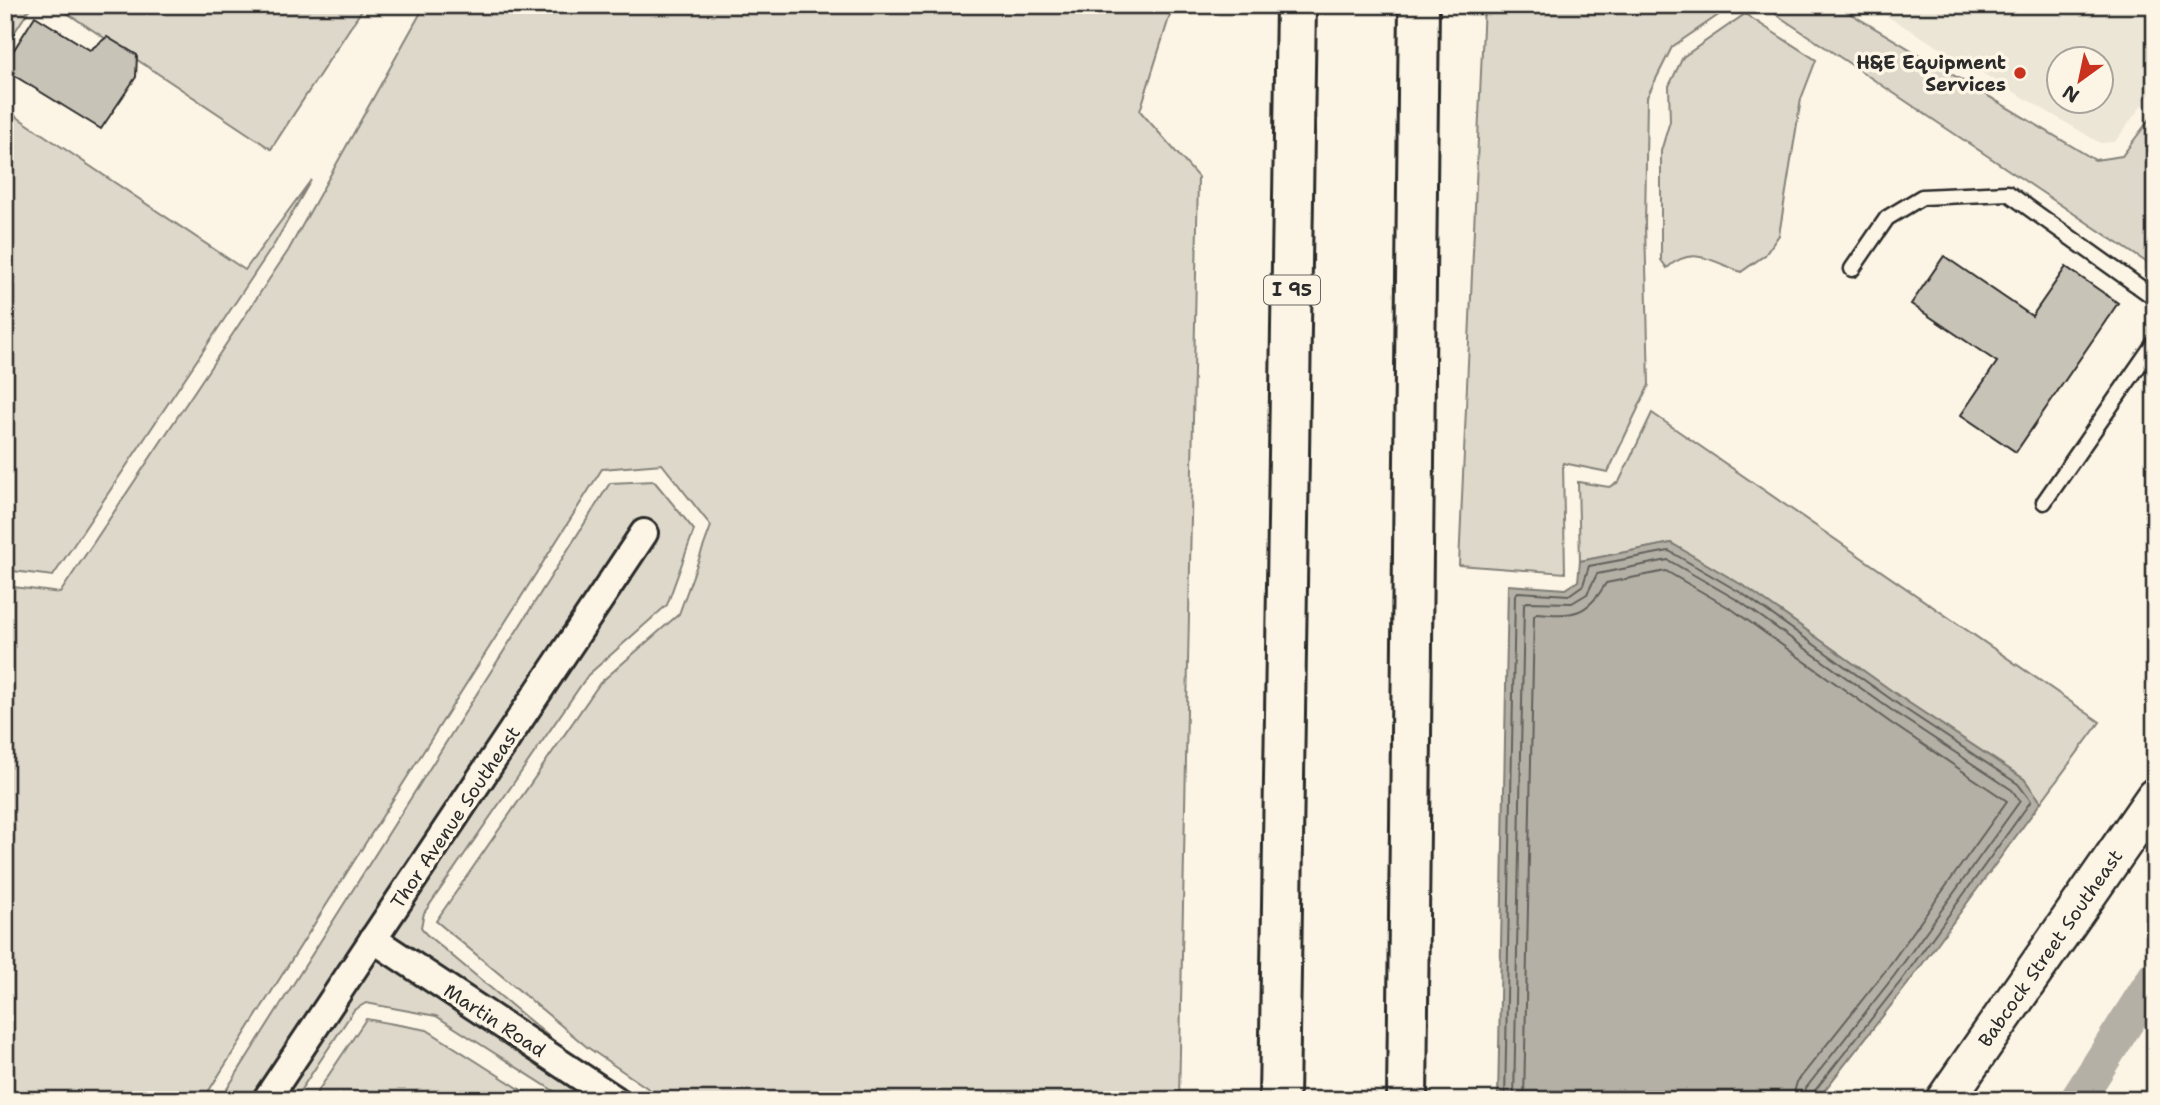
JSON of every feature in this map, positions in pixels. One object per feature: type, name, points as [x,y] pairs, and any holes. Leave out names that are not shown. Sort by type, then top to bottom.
[{"type":"highway","name":"I 95","points":[[1279,1100],[1296,5]]},
{"type":"highway","points":[[1407,1100],[1419,5]]},
{"type":"main road","name":"Babcock Street Southeast","points":[[1945,1100],[2155,797]]},
{"type":"street","name":"Thor Avenue Southeast","points":[[265,1100],[644,533]]},
{"type":"street","name":"Martin Road","points":[[373,939],[616,1100]]},
{"type":"lane","points":[[1852,269],[1888,218],[1922,197],[2008,193],[2155,298]]},
{"type":"lane","points":[[2044,502],[2155,342]]},
{"type":"shaded area","points":[[5,5],[32,5],[5,47]]},
{"type":"shaded area","points":[[55,5],[365,5],[271,149]]},
{"type":"shaded area","points":[[425,5],[1173,5],[1140,111],[1198,177],[1179,1100],[665,1100],[587,1047],[436,921],[600,683],[679,614],[711,526],[662,464],[602,469],[203,1100],[5,1100],[5,586],[60,593],[288,251]]},
{"type":"shaded area","points":[[1484,5],[1733,5],[1672,47],[1647,97],[1645,225],[1649,385],[1608,472],[1563,463],[1565,573],[1459,565]]},
{"type":"shaded area","points":[[1762,5],[1836,5],[2095,160],[2122,156],[2155,112],[2155,268]]},
{"type":"shaded area","name":"H&E Equipment Services","points":[[1868,5],[2155,5],[2155,87],[2115,142],[2100,143],[2055,116],[2114,116],[2114,46],[2044,46],[2044,110]]},
{"type":"shaded area","points":[[1745,14],[1816,60],[1801,99],[1779,235],[1765,255],[1741,272],[1694,256],[1676,261],[1667,268],[1661,260],[1661,151],[1670,121],[1669,86],[1683,57]]},
{"type":"shaded area","points":[[5,109],[245,270],[311,180],[275,243],[53,576],[5,570]]},
{"type":"shaded area","points":[[1652,413],[2100,722],[2041,802],[2024,779],[1906,701],[1747,588],[1671,543],[1580,561],[1578,482],[1609,487],[1619,482]]},
{"type":"shaded area","points":[[654,481],[694,530],[667,605],[588,675],[424,913],[421,927],[577,1060],[635,1100],[568,1100],[436,1016],[366,1003],[354,1010],[294,1100],[220,1100],[610,483]]},
{"type":"shaded area","points":[[366,1019],[427,1030],[537,1100],[312,1100]]},
{"type":"water","points":[[1671,543],[1747,588],[1906,701],[2024,779],[2041,802],[1907,985],[1817,1100],[1498,1100],[1508,585],[1566,589],[1578,581],[1580,561]]},
{"type":"building","points":[[35,16],[90,50],[107,37],[137,55],[136,77],[101,129],[5,70],[5,64]]},
{"type":"building","points":[[1944,256],[2032,316],[2066,267],[2118,303],[2016,452],[1961,415],[1997,362],[1911,304]]},
{"type":"waterway","points":[[2077,1100],[2155,977]]},
{"type":"place","name":"H&E Equipment Services","points":[[2020,73]]}]
